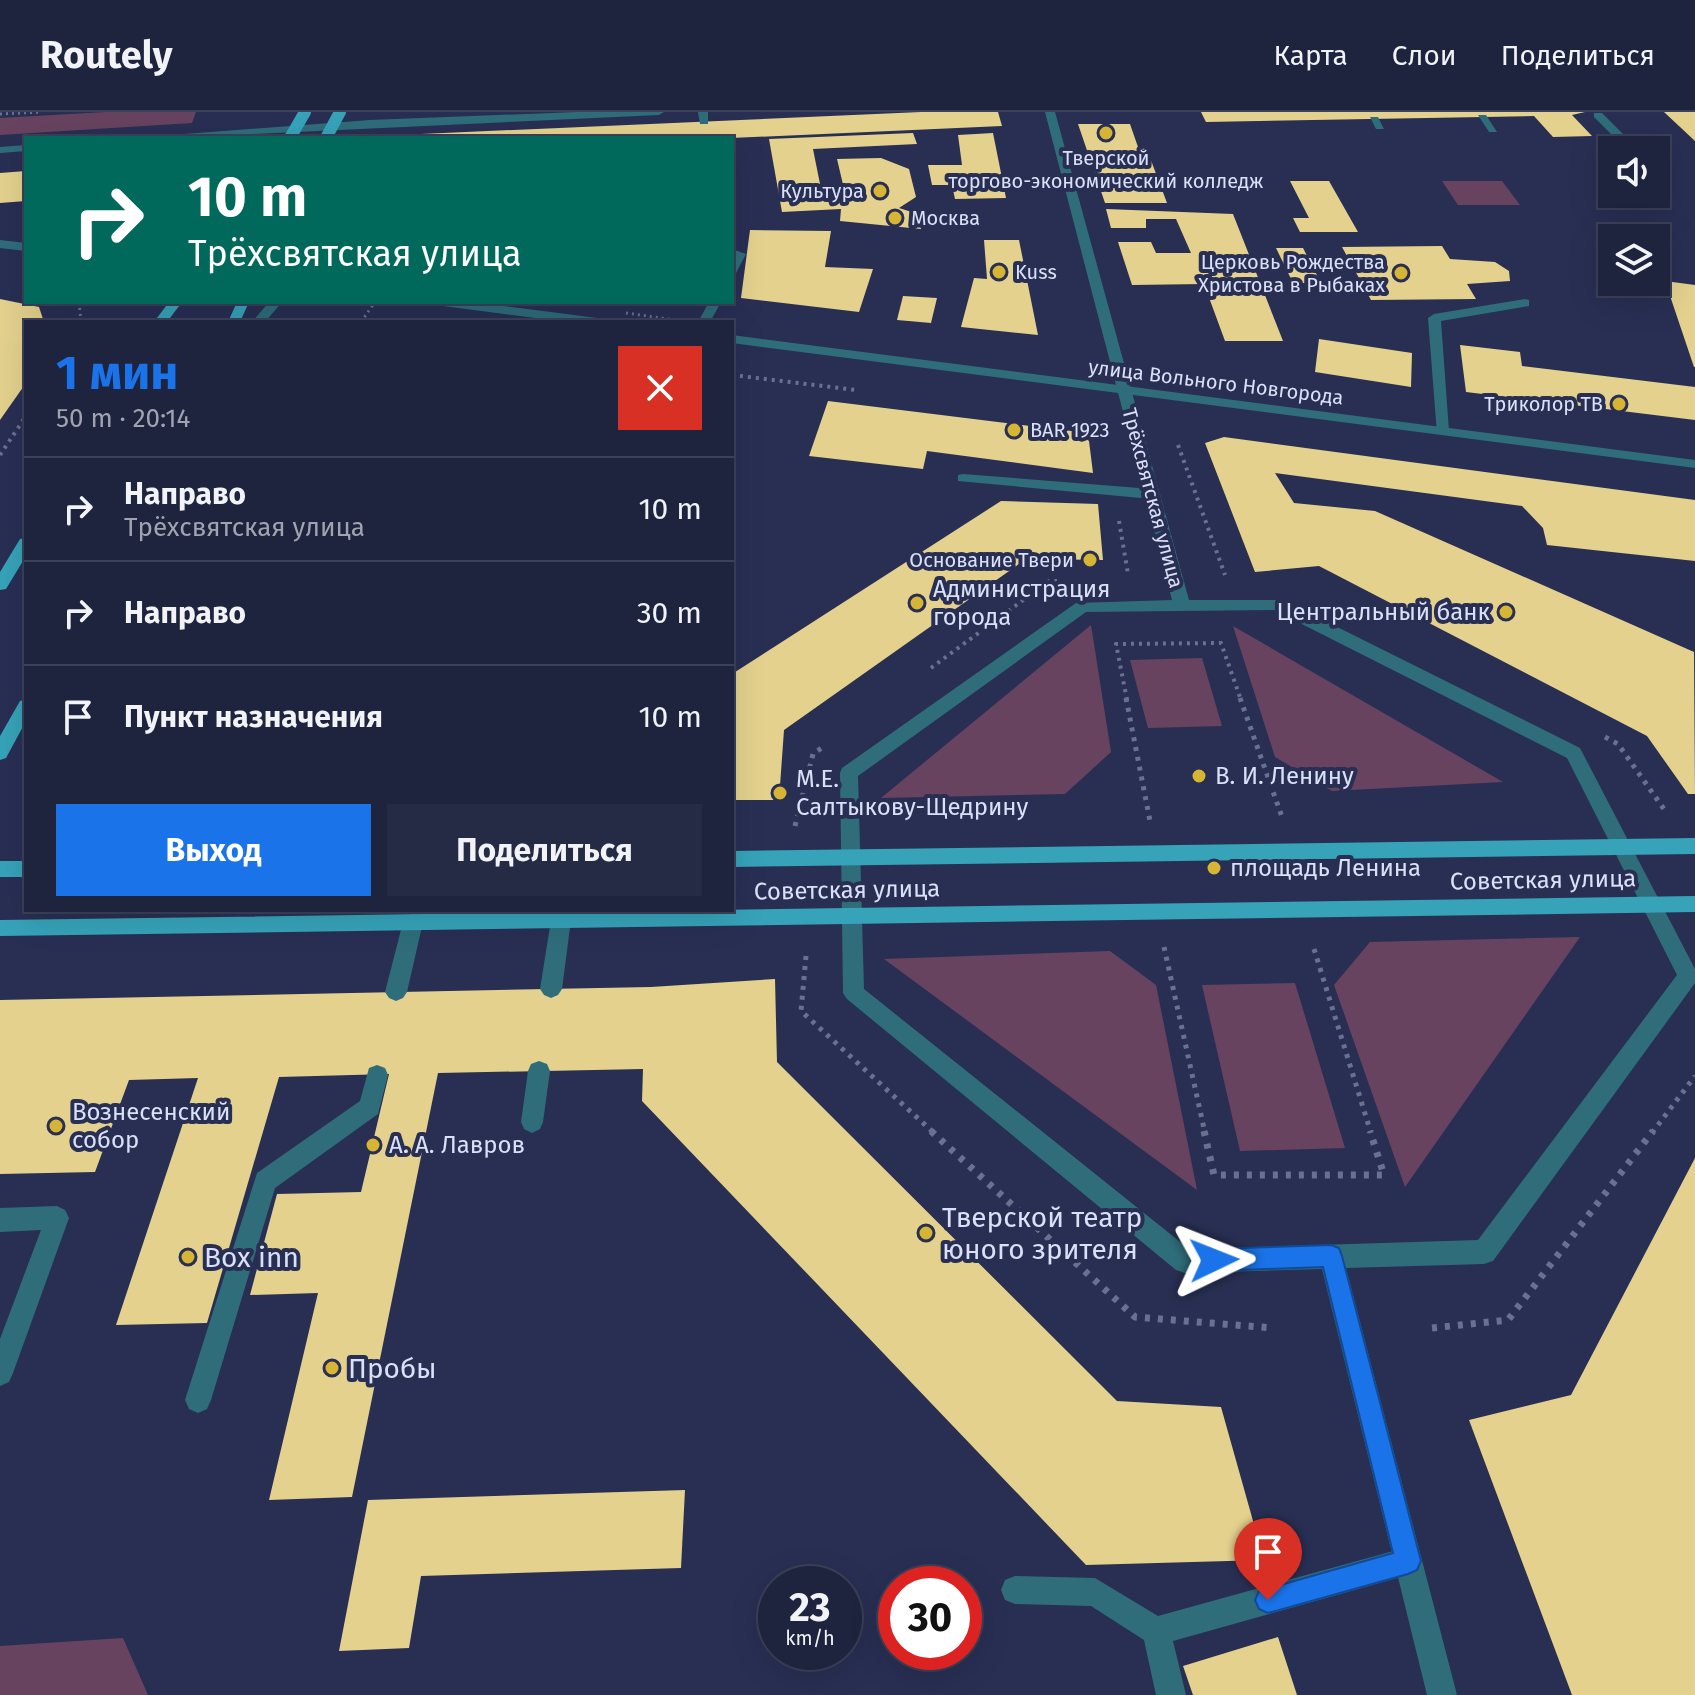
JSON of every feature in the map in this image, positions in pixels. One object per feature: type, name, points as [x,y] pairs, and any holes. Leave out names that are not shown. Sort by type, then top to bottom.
[{"type":"main road","points":[[291,136],[305,112]]},
{"type":"main road","points":[[327,136],[340,112]]},
{"type":"main road","points":[[162,320],[174,304]]},
{"type":"main road","points":[[0,585],[24,546]]},
{"type":"main road","points":[[0,753],[24,709]]},
{"type":"main road","name":"Советская улица","points":[[734,859],[1695,846]]},
{"type":"main road","points":[[0,869],[24,869]]},
{"type":"main road","name":"Советская улица","points":[[0,928],[1695,904]]},
{"type":"street","points":[[221,136],[370,123],[589,121],[659,112]]},
{"type":"street","name":"Трёхсвятская улица","points":[[1050,112],[1182,606]]},
{"type":"street","points":[[1598,115],[1619,136]]},
{"type":"street","points":[[1482,117],[1493,130]]},
{"type":"street","points":[[364,136],[370,123]]},
{"type":"street","points":[[0,150],[24,148]]},
{"type":"street","points":[[0,244],[24,247]]},
{"type":"street","points":[[1442,431],[1434,318],[1525,303]]},
{"type":"street","points":[[260,320],[274,304]]},
{"type":"street","points":[[458,304],[582,320]]},
{"type":"street","name":"улица Вольного Новгорода","points":[[734,339],[1695,464]]},
{"type":"street","points":[[963,478],[1152,494]]},
{"type":"street","points":[[1277,604],[1574,753],[1622,847],[1688,976],[1484,1252],[1185,1261],[854,993],[849,773],[1082,607],[1277,604]]},
{"type":"street","points":[[551,989],[561,920]]},
{"type":"street","points":[[396,992],[413,922]]},
{"type":"street","points":[[532,1122],[539,1071]]},
{"type":"street","points":[[198,1400],[265,1181],[370,1107],[377,1075]]},
{"type":"street","points":[[0,1220],[57,1218],[0,1373]]},
{"type":"street","points":[[1331,1256],[1442,1695]]},
{"type":"street","points":[[1156,1631],[1408,1561]]},
{"type":"street","points":[[1015,1590],[1095,1592],[1156,1631],[1171,1695]]},
{"type":"path","points":[[0,114],[42,112]]},
{"type":"path","points":[[0,455],[24,419]]},
{"type":"path","points":[[1175,438],[1227,581]]},
{"type":"path","points":[[1151,824],[1116,644],[1221,643],[1283,821]]},
{"type":"path","points":[[1164,947],[1214,1175],[1384,1175],[1314,949]]},
{"type":"path","points":[[806,956],[801,1011],[1135,1317],[1273,1328]]},
{"type":"path","points":[[1432,1328],[1508,1320],[1695,1076]]},
{"type":"shaded area","points":[[106,112],[196,112],[192,123],[0,135],[0,118]]},
{"type":"shaded area","points":[[1442,181],[1502,181],[1520,205],[1458,205]]},
{"type":"shaded area","points":[[1091,625],[1111,752],[1065,794],[881,798]]},
{"type":"shaded area","points":[[1233,626],[1503,782],[1332,791],[1275,757]]},
{"type":"shaded area","points":[[1202,658],[1222,726],[1148,728],[1130,660]]},
{"type":"shaded area","points":[[1580,937],[1405,1187],[1334,985],[1370,942]]},
{"type":"shaded area","points":[[1110,951],[1156,985],[1197,1190],[884,959]]},
{"type":"shaded area","points":[[1295,983],[1345,1148],[1240,1151],[1202,985]]},
{"type":"shaded area","points":[[123,1638],[148,1695],[0,1695],[0,1646]]},
{"type":"building","points":[[921,112],[998,112],[1002,126],[734,138],[399,135]]},
{"type":"building","points":[[1201,112],[1585,112],[1572,115],[1592,136],[1553,137],[1534,116],[1206,122]]},
{"type":"building","points":[[1664,112],[1695,112],[1695,141]]},
{"type":"building","points":[[1078,124],[1130,124],[1138,147],[1146,147],[1167,203],[1105,203]]},
{"type":"building","points":[[913,133],[917,144],[813,149],[822,194],[845,193],[837,159],[881,158],[909,169],[916,197],[899,208],[921,215],[921,229],[840,221],[841,209],[782,212],[769,139]]},
{"type":"building","points":[[993,133],[1006,198],[955,199],[952,185],[932,185],[928,165],[962,165],[958,135]]},
{"type":"building","points":[[24,171],[24,201],[0,203],[0,173]]},
{"type":"building","points":[[1290,181],[1329,181],[1358,232],[1300,232],[1293,218],[1309,218]]},
{"type":"building","points":[[1106,209],[1233,214],[1283,341],[1225,341],[1204,284],[1132,285],[1118,242],[1151,242],[1156,253],[1191,253],[1176,219],[1146,219],[1146,228],[1111,228]]},
{"type":"building","points":[[750,230],[831,231],[825,267],[873,269],[859,312],[741,298]]},
{"type":"building","points":[[984,240],[1019,240],[1038,335],[961,327],[974,278],[987,279]]},
{"type":"building","points":[[1442,246],[1450,259],[1495,262],[1509,271],[1510,281],[1467,284],[1476,299],[1371,300],[1342,247]]},
{"type":"building","points":[[1276,248],[1303,248],[1321,283],[1293,283]]},
{"type":"building","points":[[1670,282],[1695,285],[1694,367],[1670,296]]},
{"type":"building","points":[[903,296],[937,298],[931,323],[897,320]]},
{"type":"building","points":[[0,299],[39,307],[43,320],[24,320],[24,386],[0,420]]},
{"type":"building","points":[[1319,339],[1412,353],[1411,387],[1315,372]]},
{"type":"building","points":[[1460,345],[1520,352],[1522,366],[1695,387],[1695,420],[1466,392]]},
{"type":"building","points":[[828,401],[1088,433],[1093,473],[927,451],[923,469],[809,456]]},
{"type":"building","name":"Центральный банк","points":[[1224,437],[1695,500],[1695,561],[1547,545],[1543,528],[1522,506],[1275,473],[1294,503],[1375,511],[1694,652],[1695,794],[1688,794],[1647,736],[1319,566],[1255,572],[1205,443]]},
{"type":"building","points":[[1001,501],[1098,504],[1103,560],[1026,559],[784,730],[779,800],[734,800],[734,673]]},
{"type":"building","points":[[775,979],[777,1062],[1117,1401],[1221,1407],[1264,1560],[1086,1565],[642,1101],[643,1069],[438,1073],[352,1497],[269,1500],[318,1293],[250,1295],[277,1194],[361,1192],[389,1074],[279,1077],[207,1323],[116,1325],[198,1078],[129,1080],[95,1172],[0,1174],[0,1000],[651,987]]},
{"type":"building","points":[[1695,1158],[1695,1695],[1572,1695],[1469,1420],[1571,1395]]},
{"type":"building","points":[[685,1490],[681,1568],[421,1576],[409,1648],[339,1651],[368,1500]]},
{"type":"building","points":[[1278,1637],[1297,1695],[1193,1695],[1183,1666]]},
{"type":"place","name":"Тверской торгово-экономический колледж","points":[[1106,133]]},
{"type":"place","name":"Культура","points":[[880,191]]},
{"type":"place","name":"Москва","points":[[895,218]]},
{"type":"place","name":"Kuss","points":[[999,272]]},
{"type":"place","name":"Церковь Рождества Христова в Рыбаках","points":[[1401,273]]},
{"type":"place","name":"Триколор ТВ","points":[[1619,404]]},
{"type":"place","name":"BAR 1923","points":[[1014,430]]},
{"type":"place","name":"Основание Твери","points":[[1090,560]]},
{"type":"place","name":"Администрация города","points":[[917,603]]},
{"type":"place","name":"Центральный банк","points":[[1506,612]]},
{"type":"place","name":"В. И. Ленину","points":[[1199,776]]},
{"type":"place","name":"М.Е. Салтыкову-Щедрину","points":[[780,793]]},
{"type":"place","name":"площадь Ленина","points":[[1214,868]]},
{"type":"place","name":"Вознесенский собор","points":[[56,1126]]},
{"type":"place","name":"А. А. Лавров","points":[[373,1145]]},
{"type":"place","name":"Тверской театр юного зрителя","points":[[926,1233]]},
{"type":"place","name":"Box inn","points":[[188,1257]]},
{"type":"place","name":"Пробы","points":[[332,1368]]},
{"type":"route","points":[[1214,1260],[1331,1256],[1408,1561],[1268,1600]]}]
